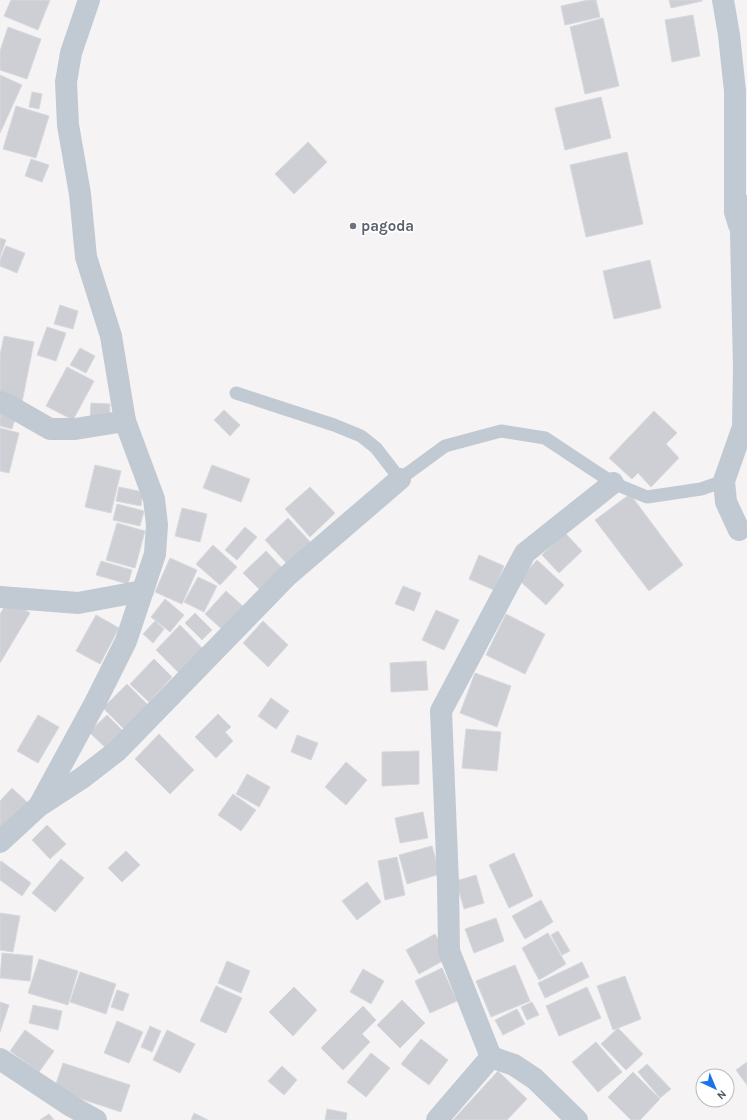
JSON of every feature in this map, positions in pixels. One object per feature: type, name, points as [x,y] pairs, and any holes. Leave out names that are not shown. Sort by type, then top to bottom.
[{"type":"street","points":[[39,806],[96,703],[126,641],[155,554],[157,525],[154,499],[125,422],[111,336],[86,257],[80,194],[68,124],[66,82],[71,53],[89,0]]},
{"type":"street","points":[[723,0],[729,35],[735,91],[735,212],[741,234]]},
{"type":"street","points":[[739,530],[726,502],[724,480],[745,427],[741,234],[747,206]]},
{"type":"street","points":[[0,402],[50,429],[75,429],[125,422]]},
{"type":"street","points":[[0,842],[39,806],[82,778],[117,751],[286,578],[400,479]]},
{"type":"street","points":[[577,1120],[535,1079],[514,1065],[491,1056],[449,951],[448,883],[441,711],[525,552],[613,483]]},
{"type":"street","points":[[0,598],[78,603],[143,591]]},
{"type":"street","points":[[437,1120],[491,1056]]},
{"type":"street","points":[[0,1059],[71,1106],[96,1120]]},
{"type":"lane","points":[[236,393],[334,425],[361,436],[376,448],[400,479],[445,446],[501,431],[545,438],[613,483],[647,497],[701,489],[724,480]]},
{"type":"building","points":[[11,0],[50,0],[38,30],[4,16]]},
{"type":"building","points":[[588,0],[596,0],[600,17],[565,25],[561,6]]},
{"type":"building","points":[[669,0],[702,0],[702,1],[671,8]]},
{"type":"building","points":[[693,15],[700,56],[672,62],[665,20]]},
{"type":"building","points":[[603,18],[619,86],[585,94],[570,27]]},
{"type":"building","points":[[8,27],[41,39],[27,79],[0,70],[0,51]]},
{"type":"building","points":[[0,75],[22,85],[0,133]]},
{"type":"building","points":[[32,92],[42,94],[39,109],[29,107]]},
{"type":"building","points":[[601,97],[611,138],[565,150],[555,108]]},
{"type":"building","points":[[16,106],[49,116],[36,158],[3,149]]},
{"type":"building","points":[[308,142],[327,162],[294,194],[275,174]]},
{"type":"building","points":[[627,152],[643,224],[586,237],[570,165]]},
{"type":"building","points":[[31,159],[49,165],[42,182],[25,176]]},
{"type":"building","points":[[0,238],[6,240],[0,257]]},
{"type":"building","points":[[6,246],[25,253],[17,273],[0,266],[0,260]]},
{"type":"building","points":[[650,260],[661,308],[614,319],[603,271]]},
{"type":"building","points":[[60,305],[78,311],[73,329],[54,324]]},
{"type":"building","points":[[47,327],[66,333],[56,361],[37,355]]},
{"type":"building","points":[[4,336],[34,342],[22,402],[0,397],[0,355]]},
{"type":"building","points":[[80,348],[95,356],[86,373],[70,365]]},
{"type":"building","points":[[67,367],[94,381],[73,420],[46,406]]},
{"type":"building","points":[[91,403],[110,404],[109,421],[90,420]]},
{"type":"building","points":[[224,410],[240,425],[230,436],[214,420]]},
{"type":"building","points":[[0,411],[16,415],[12,429],[0,426]]},
{"type":"building","points":[[654,411],[677,433],[666,444],[679,458],[651,487],[638,473],[632,479],[609,458]]},
{"type":"building","points":[[0,428],[19,433],[9,473],[0,471]]},
{"type":"building","points":[[95,465],[121,471],[111,513],[85,507]]},
{"type":"building","points":[[212,465],[250,479],[241,502],[203,488]]},
{"type":"building","points":[[119,487],[143,492],[141,506],[116,501]]},
{"type":"building","points":[[310,487],[335,513],[310,537],[285,509]]},
{"type":"building","points":[[630,494],[683,565],[649,591],[595,520]]},
{"type":"building","points":[[117,504],[144,511],[140,526],[113,520]]},
{"type":"building","points":[[182,508],[207,514],[200,542],[175,536]]},
{"type":"building","points":[[288,518],[313,545],[290,567],[265,540]]},
{"type":"building","points":[[117,523],[145,531],[135,568],[106,560]]},
{"type":"building","points":[[245,527],[257,537],[237,560],[225,550]]},
{"type":"building","points":[[565,533],[582,551],[559,573],[542,555]]},
{"type":"building","points":[[213,545],[237,567],[220,585],[196,564]]},
{"type":"building","points":[[266,551],[287,573],[265,595],[243,573]]},
{"type":"building","points":[[479,555],[504,566],[494,590],[469,579]]},
{"type":"building","points":[[170,558],[197,570],[182,604],[155,592]]},
{"type":"building","points":[[537,560],[564,585],[546,605],[519,580]]},
{"type":"building","points":[[101,561],[132,570],[128,584],[96,575]]},
{"type":"building","points":[[198,577],[217,586],[204,612],[184,602]]},
{"type":"building","points":[[403,586],[421,593],[414,611],[395,604]]},
{"type":"building","points":[[226,591],[245,608],[224,631],[205,614]]},
{"type":"building","points":[[165,599],[184,615],[170,632],[151,617]]},
{"type":"building","points":[[9,600],[30,613],[0,663],[0,614]]},
{"type":"building","points":[[436,610],[459,620],[444,650],[422,640]]},
{"type":"building","points":[[195,613],[212,630],[202,640],[185,623]]},
{"type":"building","points":[[506,614],[545,634],[525,674],[486,655]]},
{"type":"building","points":[[96,615],[119,628],[100,664],[76,651]]},
{"type":"building","points":[[155,621],[164,629],[153,643],[143,634]]},
{"type":"building","points":[[263,621],[288,645],[268,667],[243,643]]},
{"type":"building","points":[[180,625],[206,652],[182,676],[156,650]]},
{"type":"building","points":[[154,659],[172,677],[149,702],[130,684]]},
{"type":"building","points":[[426,661],[428,690],[391,692],[390,663]]},
{"type":"building","points":[[475,673],[511,686],[497,727],[460,713]]},
{"type":"building","points":[[127,684],[151,708],[127,732],[103,708]]},
{"type":"building","points":[[271,698],[289,711],[276,729],[258,716]]},
{"type":"building","points":[[218,714],[231,727],[225,732],[233,741],[216,758],[195,737]]},
{"type":"building","points":[[38,715],[59,727],[38,763],[17,751]]},
{"type":"building","points":[[107,715],[125,733],[108,750],[89,732]]},
{"type":"building","points":[[466,729],[501,732],[497,771],[462,768]]},
{"type":"building","points":[[159,734],[194,770],[170,794],[135,759]]},
{"type":"building","points":[[297,735],[318,743],[311,760],[291,752]]},
{"type":"building","points":[[419,751],[419,784],[382,786],[382,752]]},
{"type":"building","points":[[346,762],[367,780],[346,805],[325,787]]},
{"type":"building","points":[[247,774],[270,787],[259,807],[236,794]]},
{"type":"building","points":[[12,788],[29,804],[0,834],[0,801]]},
{"type":"building","points":[[233,794],[256,810],[241,831],[218,815]]},
{"type":"building","points":[[423,812],[428,838],[400,843],[395,818]]},
{"type":"building","points":[[47,825],[66,844],[50,859],[32,840]]},
{"type":"building","points":[[432,846],[440,874],[407,884],[399,855]]},
{"type":"building","points":[[126,851],[140,865],[122,882],[108,868]]},
{"type":"building","points":[[514,853],[533,896],[509,908],[489,865]]},
{"type":"building","points":[[397,857],[405,895],[385,900],[378,861]]},
{"type":"building","points":[[61,859],[84,878],[55,912],[32,893]]},
{"type":"building","points":[[1,861],[31,883],[22,896],[0,880]]},
{"type":"building","points":[[476,875],[484,903],[464,909],[456,881]]},
{"type":"building","points":[[367,882],[381,902],[357,920],[342,901]]},
{"type":"building","points":[[541,900],[553,922],[525,939],[512,916]]},
{"type":"building","points":[[0,913],[20,916],[13,952],[0,950]]},
{"type":"building","points":[[496,918],[504,941],[474,953],[465,929]]},
{"type":"building","points":[[558,931],[570,951],[562,955],[551,935]]},
{"type":"building","points":[[548,933],[566,964],[539,980],[522,948]]},
{"type":"building","points":[[435,934],[448,958],[419,974],[406,950]]},
{"type":"building","points":[[2,953],[33,956],[30,981],[0,978]]},
{"type":"building","points":[[39,959],[78,971],[68,1005],[28,993]]},
{"type":"building","points":[[227,961],[250,971],[241,993],[218,983]]},
{"type":"building","points":[[582,962],[589,977],[545,998],[538,983]]},
{"type":"building","points":[[515,965],[530,1001],[491,1017],[476,981]]},
{"type":"building","points":[[442,968],[457,1001],[430,1013],[415,981]]},
{"type":"building","points":[[363,969],[384,981],[371,1004],[350,992]]},
{"type":"building","points":[[80,972],[116,984],[106,1014],[70,1002]]},
{"type":"building","points":[[625,976],[641,1019],[613,1030],[597,986]]},
{"type":"building","points":[[216,986],[242,998],[226,1033],[200,1021]]},
{"type":"building","points":[[294,987],[317,1010],[293,1036],[269,1012]]},
{"type":"building","points":[[587,987],[601,1018],[559,1036],[546,1006]]},
{"type":"building","points":[[117,990],[129,994],[123,1011],[111,1007]]},
{"type":"building","points":[[402,1000],[425,1023],[400,1048],[377,1025]]},
{"type":"building","points":[[0,1002],[9,1005],[0,1032]]},
{"type":"building","points":[[532,1002],[539,1015],[527,1020],[521,1007]]},
{"type":"building","points":[[33,1005],[62,1011],[58,1030],[29,1023]]},
{"type":"building","points":[[363,1006],[376,1020],[362,1034],[370,1042],[343,1070],[321,1048]]},
{"type":"building","points":[[517,1009],[525,1024],[503,1035],[495,1020]]},
{"type":"building","points":[[117,1021],[143,1032],[129,1063],[104,1053]]},
{"type":"building","points":[[150,1026],[161,1031],[152,1052],[141,1047]]},
{"type":"building","points":[[618,1028],[643,1054],[626,1070],[601,1044]]},
{"type":"building","points":[[25,1030],[54,1051],[39,1072],[10,1051]]},
{"type":"building","points":[[167,1030],[195,1044],[180,1073],[153,1060]]},
{"type":"building","points":[[421,1039],[448,1060],[429,1085],[401,1064]]},
{"type":"building","points":[[596,1042],[622,1072],[598,1092],[572,1062]]},
{"type":"building","points":[[371,1053],[390,1068],[366,1097],[347,1082]]},
{"type":"building","points":[[747,1062],[747,1085],[736,1070]]},
{"type":"building","points":[[63,1063],[130,1085],[121,1112],[54,1090]]},
{"type":"building","points":[[647,1064],[671,1089],[660,1098],[638,1072]]},
{"type":"building","points":[[282,1066],[297,1080],[284,1095],[268,1081]]},
{"type":"building","points":[[498,1071],[527,1099],[507,1120],[453,1120]]},
{"type":"building","points":[[633,1072],[660,1099],[640,1120],[631,1120],[608,1097]]},
{"type":"building","points":[[327,1109],[347,1113],[346,1120],[325,1120]]},
{"type":"building","points":[[194,1113],[208,1120],[191,1120]]},
{"type":"building","points":[[49,1114],[54,1120],[40,1120]]},
{"type":"place","name":"pagoda","points":[[353,226]]}]
